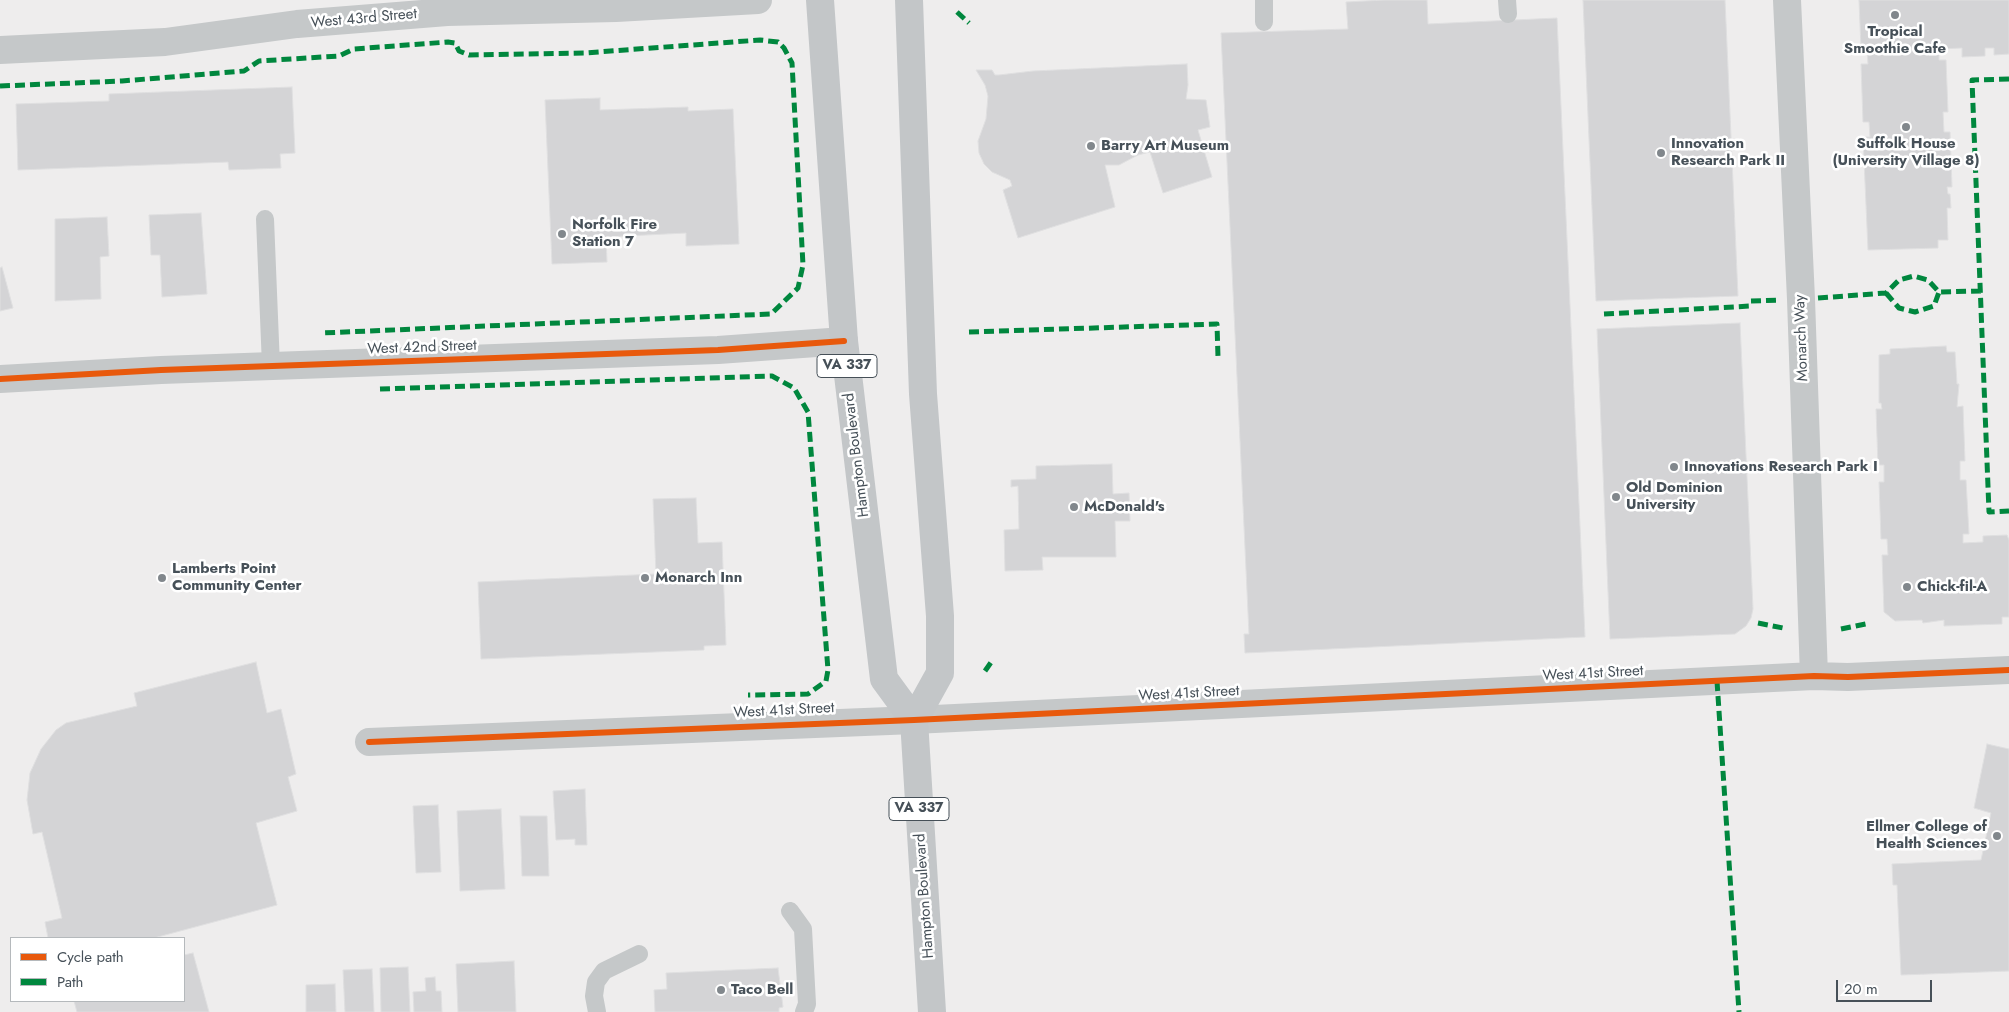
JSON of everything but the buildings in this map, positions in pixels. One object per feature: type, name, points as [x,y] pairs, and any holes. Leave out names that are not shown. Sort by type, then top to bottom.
[{"type":"main road","name":"Hampton Boulevard","points":[[820,0],[844,341],[884,679],[914,720],[932,1012]]},
{"type":"main road","points":[[909,0],[923,394],[940,616],[940,674],[914,720]]},
{"type":"street","name":"West 43rd Street","points":[[0,50],[165,42],[297,24],[447,12],[758,0]]},
{"type":"street","name":"Monarch Way","points":[[1787,0],[1801,299],[1814,676]]},
{"type":"street","name":"West 42nd Street","points":[[0,379],[271,366],[718,350],[844,341]]},
{"type":"street","name":"West 41st Street","points":[[370,742],[914,720],[1814,676],[1848,677],[2009,670]]},
{"type":"lane","points":[[1264,0],[1264,22]]},
{"type":"lane","points":[[265,218],[271,366]]},
{"type":"lane","points":[[790,911],[803,929],[806,1004],[804,1012]]},
{"type":"lane","points":[[597,1012],[594,996],[596,982],[604,971],[639,954]]},
{"type":"marked path","points":[[957,12],[969,23]]},
{"type":"marked path","points":[[0,86],[122,81],[244,71],[259,61],[339,56],[354,49],[448,42],[455,43],[459,51],[469,55],[584,53],[760,40],[778,42],[784,48],[792,63],[803,265],[798,288],[771,314],[321,333]]},
{"type":"marked path","points":[[2009,79],[1972,80],[1989,512],[2009,511]]},
{"type":"marked path","points":[[1818,298],[1886,293],[1899,280],[1914,276],[1928,280],[1939,292],[1981,291]]},
{"type":"marked path","points":[[1886,293],[1899,308],[1915,312],[1934,306],[1939,292]]},
{"type":"marked path","points":[[1751,301],[1781,300]]},
{"type":"marked path","points":[[1604,314],[1751,306]]},
{"type":"marked path","points":[[969,332],[1217,324],[1218,357]]},
{"type":"marked path","points":[[380,389],[772,376],[794,388],[808,412],[828,670],[826,681],[808,694],[748,695]]},
{"type":"marked path","points":[[1758,623],[1783,628]]},
{"type":"marked path","points":[[1841,629],[1870,623]]},
{"type":"marked path","points":[[985,671],[992,661]]},
{"type":"marked path","points":[[1717,681],[1739,1012]]},
{"type":"cycle path","points":[[0,379],[161,370],[718,350],[844,341]]},
{"type":"cycle path","points":[[369,742],[914,720],[1814,676],[1848,677],[2009,670]]},
{"type":"place","name":"Tropical Smoothie Cafe","points":[[1895,15]]},
{"type":"place","name":"Suffolk House (University Village 8)","points":[[1906,127]]},
{"type":"place","name":"Barry Art Museum","points":[[1091,146]]},
{"type":"place","name":"Innovation Research Park II","points":[[1661,153]]},
{"type":"place","name":"Norfolk Fire Station 7","points":[[562,234]]},
{"type":"place","name":"Innovations Research Park I","points":[[1674,467]]},
{"type":"place","name":"Old Dominion University","points":[[1616,497]]},
{"type":"place","name":"McDonald's","points":[[1074,507]]},
{"type":"place","name":"Lamberts Point Community Center","points":[[162,578]]},
{"type":"place","name":"Monarch Inn","points":[[645,578]]},
{"type":"place","name":"Chick-fil-A","points":[[1907,587]]},
{"type":"place","name":"Ellmer College of Health Sciences","points":[[1997,836]]},
{"type":"place","name":"Taco Bell","points":[[721,990]]}]
